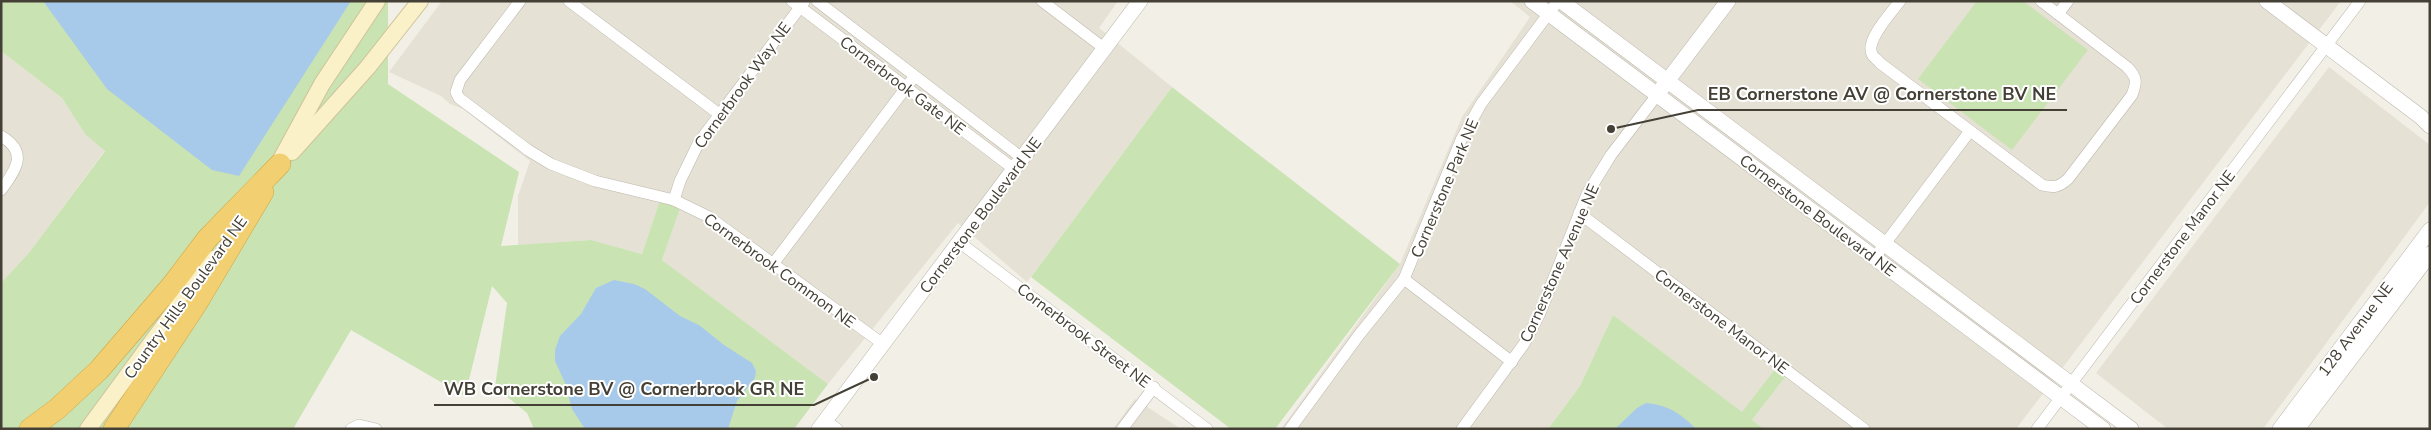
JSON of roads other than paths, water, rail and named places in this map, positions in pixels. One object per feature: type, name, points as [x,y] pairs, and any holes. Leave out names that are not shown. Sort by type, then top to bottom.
[{"type":"highway","points":[[30,429],[56,409],[99,370],[173,284],[207,239],[280,164]]},
{"type":"highway","points":[[114,429],[197,303],[280,164]]},
{"type":"main road","name":"Country Hills Boulevard NE","points":[[88,429],[158,336],[280,164],[322,84],[377,1]]},
{"type":"main road","name":"Country Hills Boulevard NE","points":[[280,164],[317,126],[368,67],[420,1]]},
{"type":"street","name":"Cornerbrook Common NE","points":[[520,1],[460,80],[456,92],[459,98],[528,150],[557,167],[595,180],[674,200],[713,220],[883,344]]},
{"type":"street","points":[[569,1],[719,114]]},
{"type":"street","name":"Cornerbrook Gate NE","points":[[817,1],[916,76],[1018,163]]},
{"type":"street","points":[[1042,1],[1105,49]]},
{"type":"street","name":"Cornerstone Boulevard NE","points":[[827,426],[883,344],[1140,1]]},
{"type":"street","name":"Cornerstone Boulevard NE","points":[[1532,1],[2103,429]]},
{"type":"street","name":"Cornerstone Boulevard NE","points":[[1560,1],[2131,429]]},
{"type":"street","name":"Cornerstone Park NE","points":[[1290,429],[1359,335],[1404,280],[1453,160],[1481,104],[1560,1]]},
{"type":"street","name":"Cornerstone Avenue NE","points":[[1462,429],[1512,362],[1532,330],[1587,194],[1611,155],[1728,1]]},
{"type":"street","points":[[1900,1],[1870,44],[1872,54],[1880,63],[2042,184],[2051,187],[2061,186],[2068,178],[2132,95],[2136,84],[2135,75],[2040,1]]},
{"type":"street","points":[[2058,14],[2068,1]]},
{"type":"street","points":[[2267,1],[2427,121]]},
{"type":"street","name":"Cornerstone Manor NE","points":[[2037,429],[2360,1]]},
{"type":"street","name":"Cornerbrook Way NE","points":[[674,200],[692,154],[719,114],[801,3]]},
{"type":"street","name":"Cornerbrook Gate NE","points":[[801,3],[907,87],[1018,163]]},
{"type":"street","points":[[773,264],[916,76]]},
{"type":"street","points":[[1875,257],[1970,130]]},
{"type":"street","points":[[1,136],[11,142],[16,149],[18,158],[16,167],[1,190]]},
{"type":"street","name":"Cornerstone Manor NE","points":[[1579,213],[1864,429]]},
{"type":"street","name":"128 Avenue NE","points":[[2280,429],[2430,230]]},
{"type":"street","name":"Cornerbrook Street NE","points":[[959,242],[1208,429]]},
{"type":"street","name":"128 Avenue NE","points":[[2297,429],[2430,254]]},
{"type":"street","points":[[1404,280],[1512,362]]},
{"type":"street","points":[[1122,429],[1154,388]]},
{"type":"street","points":[[351,429],[359,425],[376,429]]},
{"type":"water","points":[[43,1],[351,1],[239,176],[212,170],[107,89]]},
{"type":"water","points":[[614,280],[634,284],[645,289],[680,316],[699,325],[724,345],[752,363],[756,371],[755,378],[737,401],[728,429],[585,429],[572,409],[565,383],[555,361],[555,350],[560,336],[581,314],[596,288]]},
{"type":"water","points":[[1646,403],[1673,411],[1685,418],[1696,429],[1615,429],[1637,408]]},
{"type":"place","name":"EB Cornerstone AV @ Cornerstone BV NE","points":[[1611,129]]},
{"type":"place","name":"WB Cornerstone BV @ Cornerbrook GR NE","points":[[874,377]]}]
